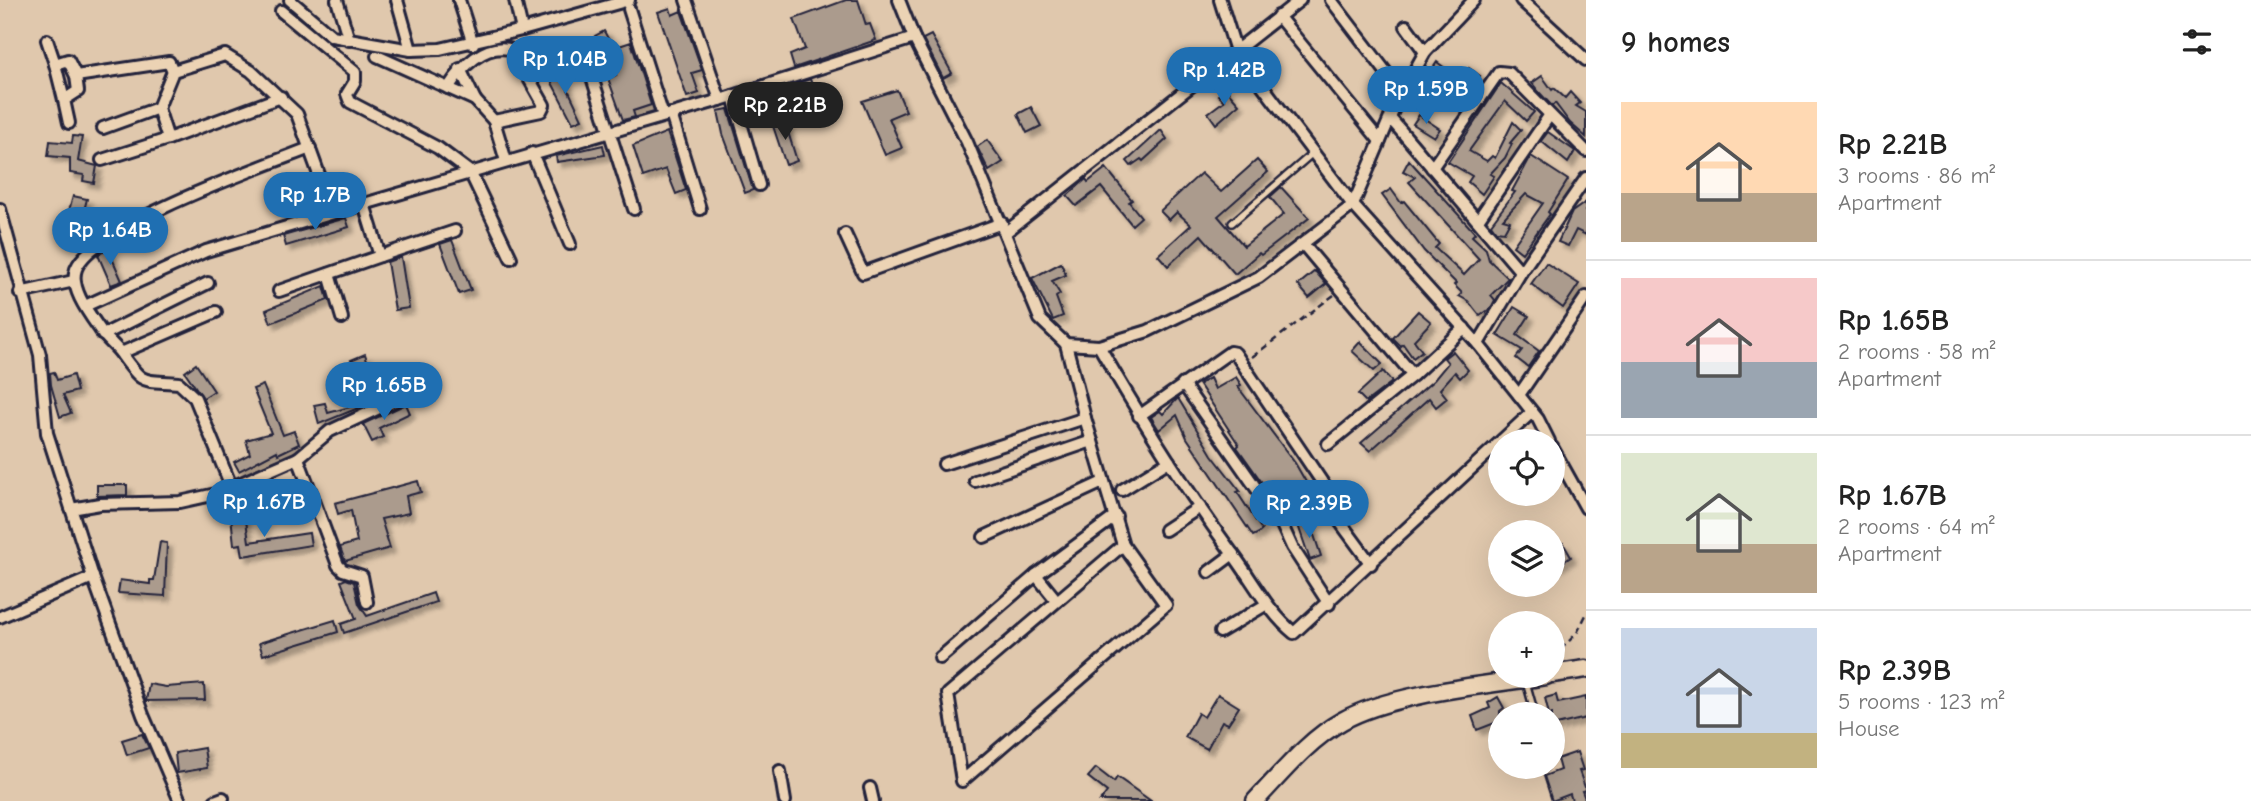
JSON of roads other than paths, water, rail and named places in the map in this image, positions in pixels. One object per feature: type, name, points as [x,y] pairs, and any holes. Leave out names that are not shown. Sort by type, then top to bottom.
[{"type":"street","points":[[290,0],[332,36],[411,50],[440,50],[472,44],[583,13],[629,5],[700,209]]},
{"type":"street","points":[[337,0],[349,40]]},
{"type":"street","points":[[397,0],[411,50]]},
{"type":"street","points":[[459,0],[472,44]]},
{"type":"street","points":[[515,0],[522,30]]},
{"type":"street","points":[[580,0],[583,13]]},
{"type":"street","points":[[686,0],[720,100]]},
{"type":"street","points":[[899,0],[914,38],[967,142],[1040,319],[1066,344],[1103,482],[1124,545],[1166,605],[962,781],[948,694],[1124,545]]},
{"type":"street","points":[[1220,0],[1236,48],[1353,205],[1478,344],[1532,412],[1542,429]]},
{"type":"street","points":[[845,234],[863,273],[1004,227],[1102,157],[1236,48],[1300,0]]},
{"type":"street","points":[[1331,0],[1402,93]]},
{"type":"street","points":[[1066,344],[1099,346],[1148,331],[1259,277],[1353,205],[1390,118],[1425,52],[1474,0]]},
{"type":"street","points":[[1521,0],[1586,60]]},
{"type":"street","points":[[281,11],[355,72],[355,81],[347,94],[350,102],[438,148],[470,172],[511,258]]},
{"type":"street","points":[[1278,16],[1380,141]]},
{"type":"street","points":[[1406,26],[1425,52]]},
{"type":"street","points":[[85,306],[206,251],[532,153],[720,100],[914,38]]},
{"type":"street","points":[[47,40],[69,123]]},
{"type":"street","points":[[448,88],[460,69],[478,55],[506,48],[513,50],[544,105],[541,111],[494,121]]},
{"type":"street","points":[[583,49],[634,209]]},
{"type":"street","points":[[173,71],[225,55],[233,58],[281,97],[297,114],[333,213]]},
{"type":"street","points":[[377,56],[475,100]]},
{"type":"street","points":[[55,64],[68,60],[76,76],[78,91],[64,100]]},
{"type":"street","points":[[76,76],[169,62],[173,71],[158,108],[168,139]]},
{"type":"street","points":[[460,69],[475,100],[494,121],[506,161]]},
{"type":"street","points":[[1432,168],[1499,72],[1508,73],[1586,151]]},
{"type":"street","points":[[733,96],[759,185]]},
{"type":"street","points":[[102,160],[168,139],[281,97]]},
{"type":"street","points":[[103,128],[158,108]]},
{"type":"street","points":[[1478,220],[1549,116]]},
{"type":"street","points":[[1390,118],[1521,272]]},
{"type":"street","points":[[231,486],[195,398],[179,383],[151,382],[134,375],[121,354],[103,335],[85,306],[74,281],[76,268],[85,254],[105,239],[184,196],[310,148]]},
{"type":"street","points":[[532,153],[570,244]]},
{"type":"street","points":[[1478,344],[1521,272],[1586,178]]},
{"type":"street","points":[[364,204],[380,256]]},
{"type":"street","points":[[0,209],[20,293],[40,355],[47,433],[93,576],[143,715],[180,801]]},
{"type":"street","points":[[279,291],[455,231]]},
{"type":"street","points":[[1303,244],[1413,374]]},
{"type":"street","points":[[328,274],[342,318]]},
{"type":"street","points":[[20,293],[74,281]]},
{"type":"street","points":[[103,335],[208,283]]},
{"type":"street","points":[[1519,395],[1586,297]]},
{"type":"street","points":[[121,354],[216,312]]},
{"type":"street","points":[[1328,444],[1464,328]]},
{"type":"street","points":[[1099,346],[1139,416],[1200,507],[1266,604],[1294,633],[1329,604],[1488,453]]},
{"type":"street","points":[[1139,416],[1230,352],[1235,353],[1328,491],[1335,515],[1371,564]]},
{"type":"street","points":[[1183,384],[1283,525],[1292,547],[1329,604]]},
{"type":"street","points":[[71,509],[100,504],[195,500],[216,494],[298,458],[330,431],[407,395]]},
{"type":"street","points":[[1514,429],[1532,412]]},
{"type":"street","points":[[944,464],[1085,418]]},
{"type":"street","points":[[975,481],[1092,441]]},
{"type":"street","points":[[298,458],[333,556],[343,570],[362,576],[367,602]]},
{"type":"street","points":[[1122,490],[1169,461]]},
{"type":"street","points":[[1565,470],[1586,508]]},
{"type":"street","points":[[984,537],[1103,482]]},
{"type":"street","points":[[1165,530],[1200,507]]},
{"type":"street","points":[[940,658],[1036,575],[1116,516]]},
{"type":"street","points":[[1209,572],[1233,554]]},
{"type":"street","points":[[1036,575],[1057,601]]},
{"type":"street","points":[[0,617],[93,576]]},
{"type":"street","points":[[1220,632],[1266,604]]},
{"type":"street","points":[[1565,672],[1586,669]]},
{"type":"street","points":[[1255,801],[1315,740],[1341,722],[1373,706],[1488,686]]},
{"type":"street","points":[[780,771],[785,801]]},
{"type":"street","points":[[870,789],[873,801]]},
{"type":"lane","points":[[1232,223],[1314,152]]}]
